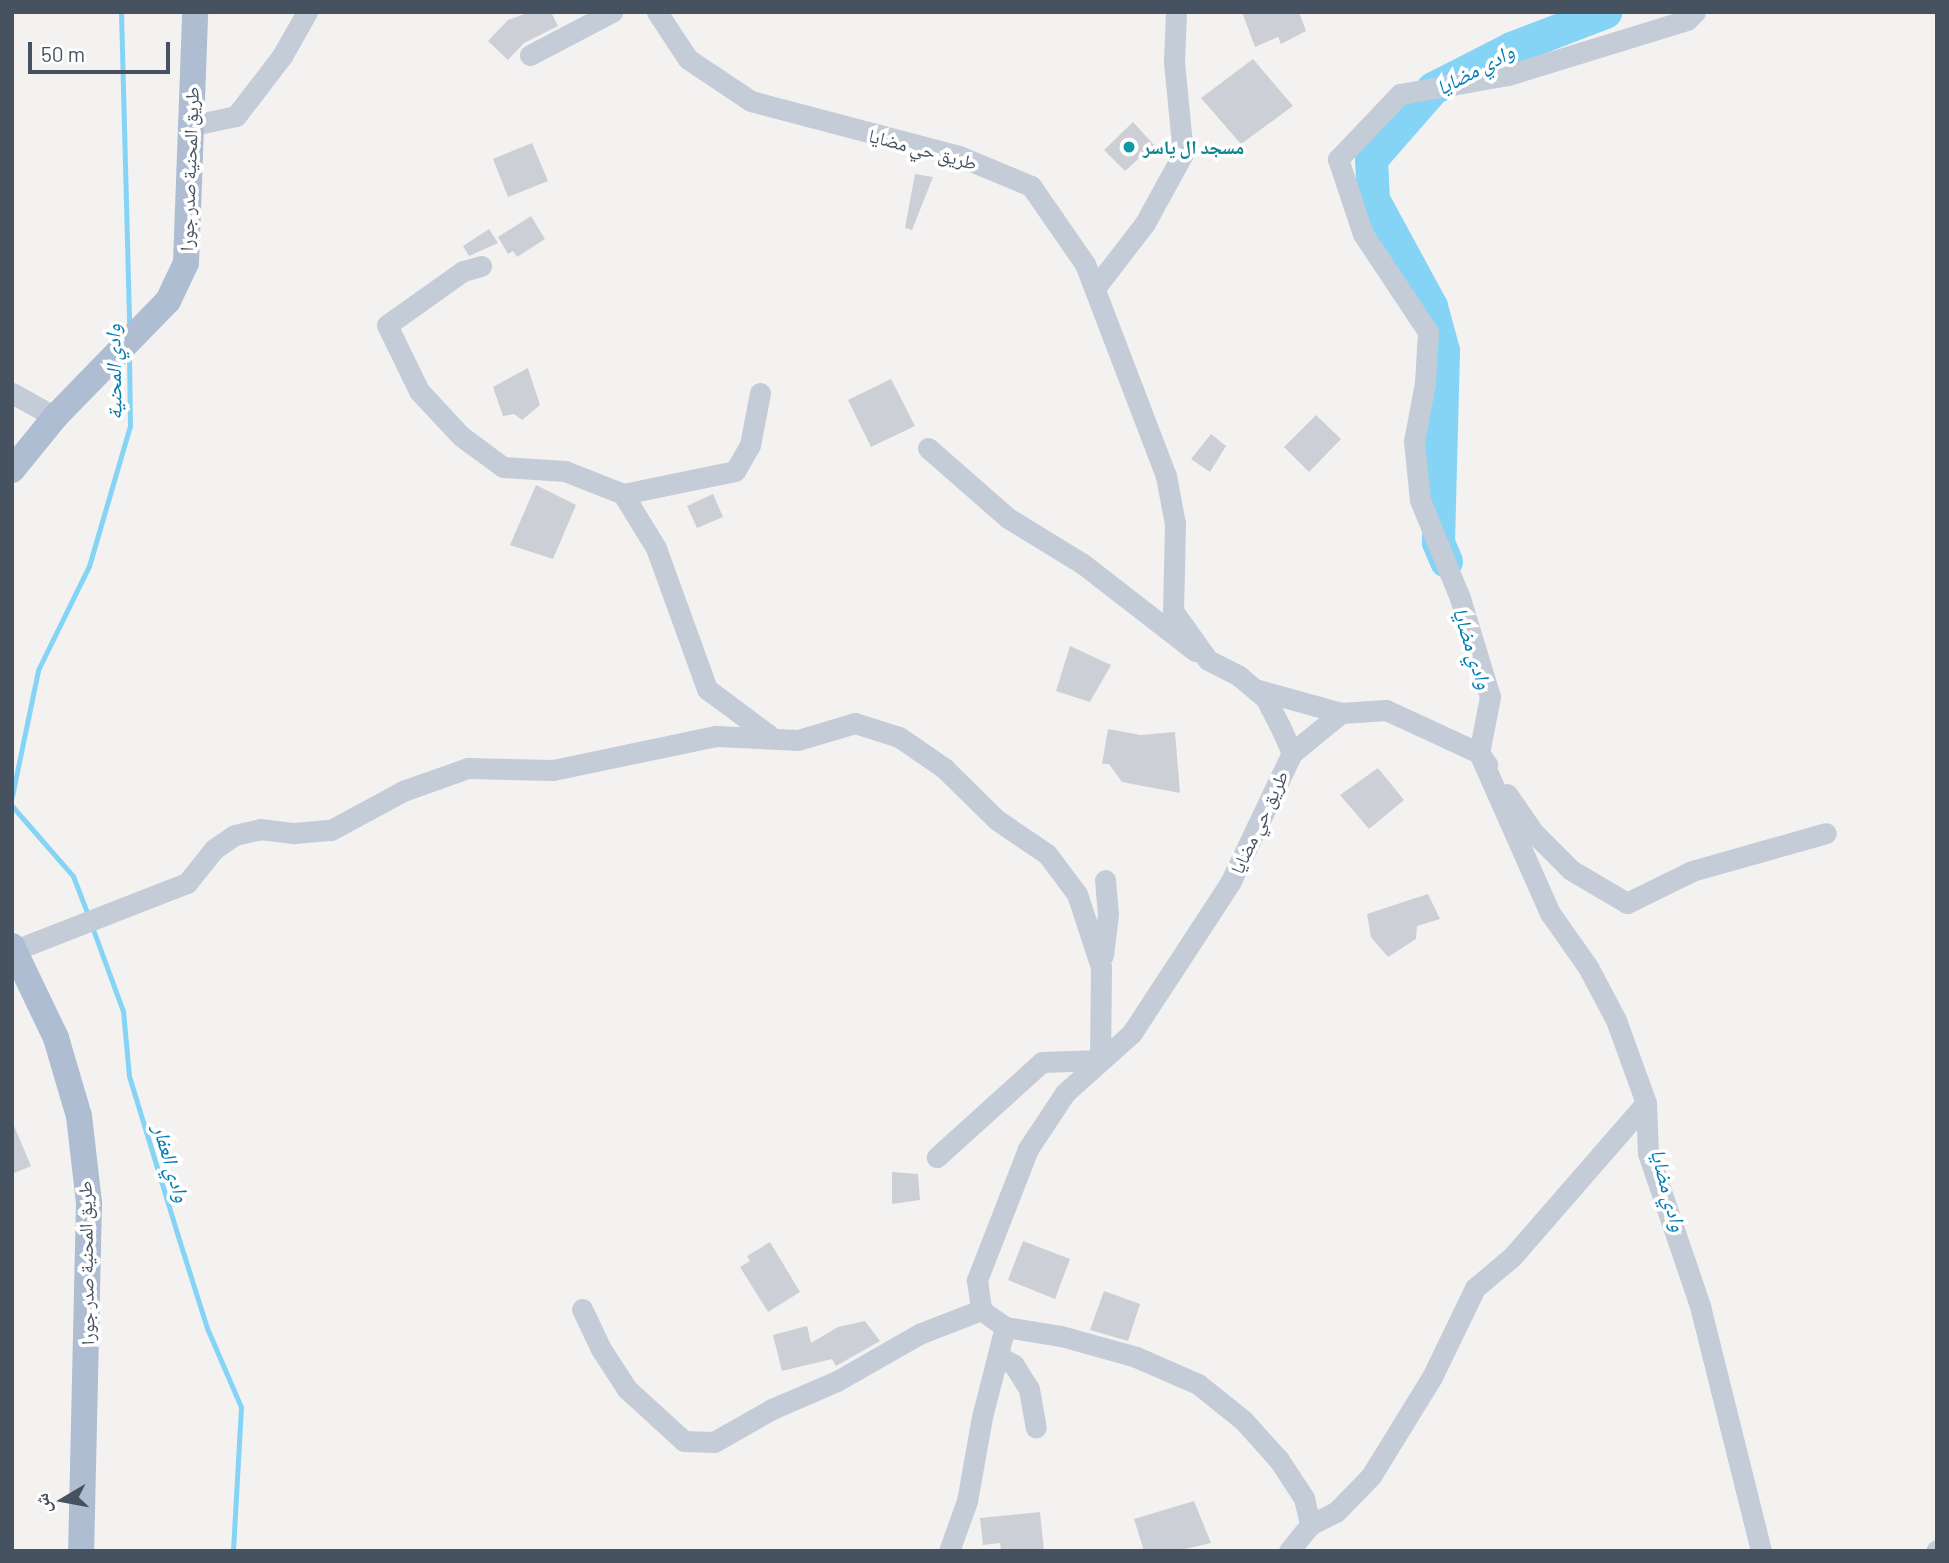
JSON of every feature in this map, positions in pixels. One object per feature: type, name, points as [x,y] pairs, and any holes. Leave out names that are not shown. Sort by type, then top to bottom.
[{"type":"main road","name":"طريق المحنية صدر جورا","points":[[12,470],[55,417],[168,301],[186,263],[195,12]]},
{"type":"main road","name":"طريق المحنية صدر جورا","points":[[13,948],[56,1038],[79,1116],[86,1178],[88,1401],[81,1551]]},
{"type":"street","points":[[189,125],[236,116],[282,56],[307,12]]},
{"type":"street","points":[[530,55],[612,12]]},
{"type":"street","name":"طريق حي مضايا","points":[[657,12],[688,59],[751,101],[959,156],[1031,186],[1054,213],[1095,288],[1166,476],[1175,524],[1173,611],[1208,660],[1254,688],[1266,699],[1292,753],[1230,883],[1132,1033],[1065,1093],[1028,1149],[978,1280],[981,1310]]},
{"type":"street","points":[[1095,288],[1145,223],[1183,154],[1174,62],[1177,12]]},
{"type":"street","points":[[1695,12],[1686,20],[1508,75],[1400,94],[1338,159],[1363,234],[1428,332],[1425,383],[1414,441],[1420,500],[1460,598],[1490,697],[1479,753],[1550,913],[1588,967],[1616,1020],[1646,1103],[1648,1153],[1700,1306],[1761,1551]]},
{"type":"street","points":[[481,266],[463,271],[387,325],[419,391],[461,436],[503,467],[565,471],[623,494],[734,471],[750,445],[760,393]]},
{"type":"street","points":[[12,393],[55,417]]},
{"type":"street","points":[[928,448],[1008,518],[1083,564],[1148,619],[1208,660]]},
{"type":"street","points":[[623,494],[656,548],[707,689],[769,735]]},
{"type":"street","points":[[1254,688],[1341,713],[1386,710],[1479,753],[1534,833],[1571,870],[1627,903],[1692,871],[1826,833]]},
{"type":"street","points":[[1292,753],[1341,713]]},
{"type":"street","points":[[13,948],[129,907],[187,883],[214,849],[235,835],[260,829],[294,833],[331,830],[403,791],[468,768],[553,770],[716,736],[769,735],[798,740],[855,723],[899,737],[944,768],[997,820],[1047,854],[1077,894],[1101,967]]},
{"type":"street","points":[[937,1157],[1042,1062],[1100,1060],[1101,967],[1108,914],[1105,880]]},
{"type":"street","points":[[1289,1551],[1310,1525],[1336,1512],[1371,1476],[1432,1377],[1475,1288],[1512,1257],[1646,1103]]},
{"type":"street","points":[[583,1309],[601,1349],[627,1389],[684,1441],[714,1442],[772,1409],[837,1381],[919,1334],[981,1310],[1005,1327],[1061,1336],[1136,1357],[1198,1384],[1242,1420],[1279,1460],[1304,1499],[1310,1525]]},
{"type":"street","points":[[949,1551],[967,1502],[1005,1327]]},
{"type":"street","points":[[998,1356],[1014,1365],[1029,1389],[1036,1427]]},
{"type":"building","points":[[530,12],[551,12],[558,26],[524,43],[508,60],[488,41],[508,20]]},
{"type":"building","points":[[1242,12],[1299,12],[1306,31],[1281,44],[1278,37],[1255,47]]},
{"type":"building","points":[[1253,59],[1293,106],[1241,144],[1201,98]]},
{"type":"building","name":"مسجد ال ياسر","points":[[1133,122],[1154,145],[1125,171],[1104,150]]},
{"type":"building","points":[[532,143],[548,181],[508,197],[493,159]]},
{"type":"building","points":[[915,174],[933,177],[912,230],[905,228]]},
{"type":"building","points":[[531,216],[545,239],[517,257],[513,251],[508,254],[498,237]]},
{"type":"building","points":[[489,229],[498,243],[469,256],[463,246]]},
{"type":"building","points":[[528,368],[540,405],[522,420],[514,414],[503,416],[493,387]]},
{"type":"building","points":[[891,379],[915,426],[871,447],[848,400]]},
{"type":"building","points":[[1316,415],[1341,439],[1309,472],[1284,447]]},
{"type":"building","points":[[1211,434],[1226,446],[1210,472],[1191,459]]},
{"type":"building","points":[[536,485],[576,505],[553,559],[510,545]]},
{"type":"building","points":[[713,494],[723,517],[697,528],[687,506]]},
{"type":"building","points":[[1070,646],[1111,665],[1090,702],[1056,691]]},
{"type":"building","points":[[1108,729],[1141,735],[1175,732],[1180,793],[1122,782],[1109,764],[1102,764]]},
{"type":"building","points":[[1378,768],[1404,800],[1369,829],[1340,795]]},
{"type":"building","points":[[1428,894],[1440,919],[1417,926],[1416,939],[1388,957],[1371,937],[1367,914]]},
{"type":"building","points":[[12,1121],[31,1166],[12,1174]]},
{"type":"building","points":[[892,1172],[918,1174],[920,1200],[892,1204]]},
{"type":"building","points":[[1023,1241],[1070,1259],[1055,1299],[1008,1280]]},
{"type":"building","points":[[770,1242],[800,1292],[768,1312],[740,1267],[750,1261],[747,1256]]},
{"type":"building","points":[[1104,1291],[1140,1304],[1128,1341],[1090,1330]]},
{"type":"building","points":[[865,1321],[880,1341],[836,1366],[832,1359],[782,1371],[773,1335],[807,1326],[811,1343],[838,1327]]},
{"type":"building","points":[[1194,1501],[1211,1543],[1176,1551],[1144,1551],[1134,1519]]},
{"type":"building","points":[[1040,1512],[1044,1551],[1001,1551],[1000,1543],[983,1545],[980,1518]]},
{"type":"waterway","name":"وادي المحنية","points":[[121,12],[129,327]]},
{"type":"waterway","name":"وادي مضايا","points":[[1446,561],[1438,542],[1443,350],[1431,306],[1373,199],[1371,159],[1433,88],[1511,48],[1605,12]]},
{"type":"waterway","name":"وادي المحنية","points":[[12,796],[38,670],[89,566],[130,426],[129,354]]},
{"type":"waterway","name":"وادي العفار","points":[[12,806],[73,876],[88,915]]},
{"type":"waterway","name":"وادي العفار","points":[[91,924],[123,1011],[129,1076],[177,1233],[207,1328],[241,1407],[233,1551]]},
{"type":"place","name":"مسجد ال ياسر","points":[[1129,147]]}]
